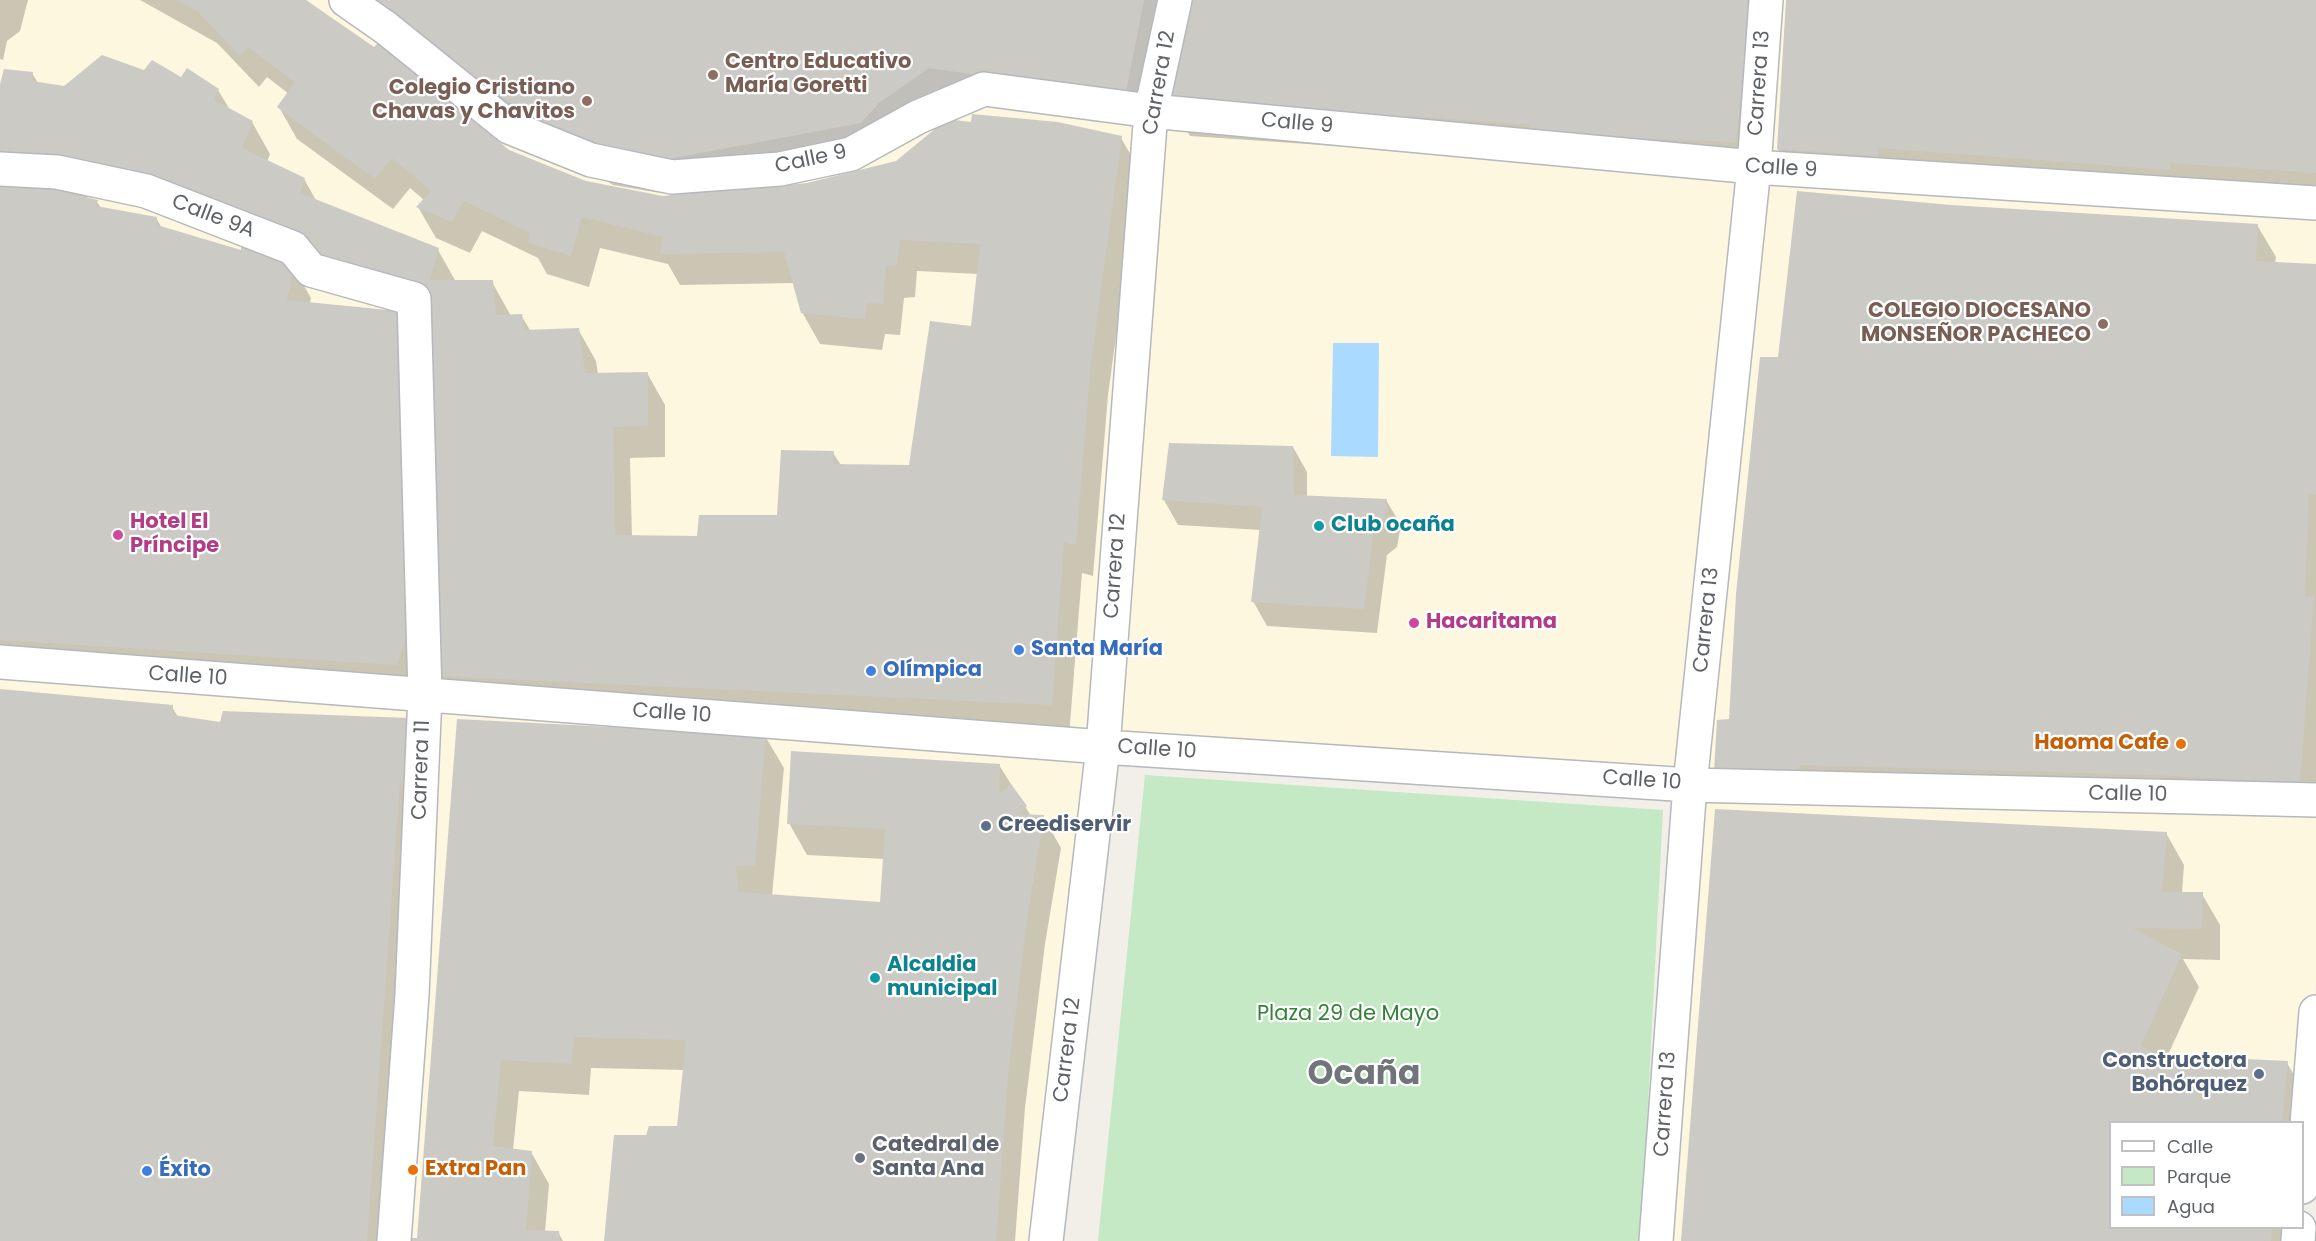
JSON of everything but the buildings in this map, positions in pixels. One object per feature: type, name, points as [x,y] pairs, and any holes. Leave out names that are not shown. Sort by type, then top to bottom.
[{"type":"street","name":"Calle 9","points":[[346,0],[386,28],[509,127],[591,160],[672,177],[780,169],[851,154],[918,117],[984,89],[1151,111],[1754,167],[2316,203]]},
{"type":"street","name":"Carrera 12","points":[[1046,1241],[1103,747],[1151,111],[1175,0]]},
{"type":"street","name":"Carrera 13","points":[[1656,1241],[1690,784],[1754,167],[1766,0]]},
{"type":"street","name":"Calle 9A","points":[[0,169],[57,172],[146,192],[293,248],[311,270],[414,299]]},
{"type":"street","name":"Carrera 11","points":[[394,1241],[412,995],[425,695],[414,299]]},
{"type":"street","name":"Calle 10","points":[[0,662],[1103,747],[1690,784],[2316,800]]},
{"type":"street","points":[[2304,1162],[2316,1012]]},
{"type":"shaded area","points":[[0,0],[333,0],[585,164],[649,178],[862,136],[937,89],[1143,120],[1170,0],[2316,0],[2316,983],[2303,1121],[2109,1121],[2109,1229],[2293,1229],[2292,1241],[1658,1241],[1674,798],[1090,761],[1054,1241],[0,1241]]},
{"type":"green space","name":"Plaza 29 de Mayo","points":[[1145,775],[1663,810],[1641,1241],[1098,1241]]},
{"type":"water","points":[[1333,343],[1379,343],[1378,457],[1331,456]]},
{"type":"place","name":"Centro Educativo María Goretti","points":[[713,75]]},
{"type":"place","name":"Colegio Cristiano Chavas y Chavitos","points":[[587,101]]},
{"type":"place","name":"COLEGIO DIOCESANO MONSEÑOR PACHECO","points":[[2103,324]]},
{"type":"place","name":"Club ocaña","points":[[1319,526]]},
{"type":"place","name":"Hotel El Príncipe","points":[[118,535]]},
{"type":"place","name":"Hacaritama","points":[[1414,623]]},
{"type":"place","name":"Santa María","points":[[1019,650]]},
{"type":"place","name":"Olímpica","points":[[871,671]]},
{"type":"place","name":"Haoma Cafe","points":[[2181,744]]},
{"type":"place","name":"Creediservir","points":[[986,826]]},
{"type":"place","name":"Alcaldia municipal","points":[[875,978]]},
{"type":"place","name":"Constructora Bohórquez","points":[[2259,1074]]},
{"type":"place","name":"Catedral de Santa Ana","points":[[860,1158]]},
{"type":"place","name":"Extra Pan","points":[[413,1170]]},
{"type":"place","name":"Éxito","points":[[147,1171]]},
{"type":"district","name":"Ocaña","points":[[1364,1076]]}]
